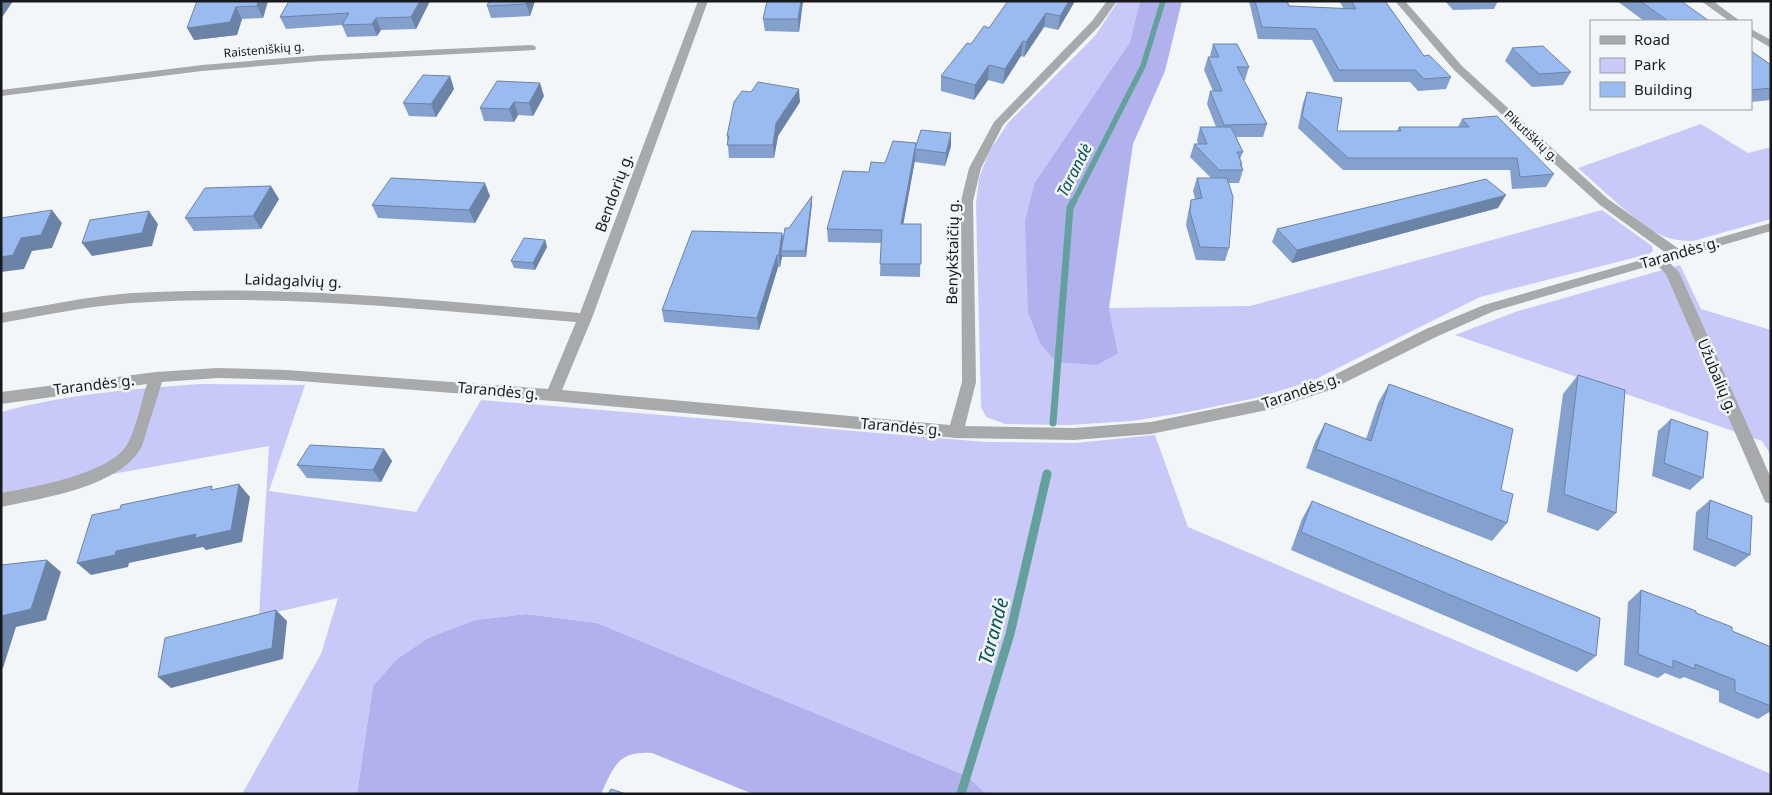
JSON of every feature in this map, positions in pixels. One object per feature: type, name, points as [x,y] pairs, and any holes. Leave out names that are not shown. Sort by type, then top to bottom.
[{"type":"street","name":"Bendorių g.","points":[[553,395],[585,318],[703,1]]},
{"type":"street","name":"Benykštaičių g.","points":[[956,432],[969,382],[967,201],[975,168],[998,124],[1096,23],[1112,1]]},
{"type":"street","name":"Pikutiškių g.","points":[[1400,1],[1458,68],[1561,163],[1604,202],[1676,254]]},
{"type":"street","points":[[1706,1],[1734,20]]},
{"type":"street","points":[[1752,33],[1771,45]]},
{"type":"street","name":"Raisteniškių g.","points":[[1,93],[212,67],[320,58],[531,48]]},
{"type":"street","name":"Tarandės g.","points":[[1,398],[156,377],[218,373],[287,375],[553,395],[956,432],[1074,434],[1150,428],[1215,416],[1326,386],[1431,333],[1489,308],[1771,227]]},
{"type":"street","name":"Užubalių g.","points":[[1658,259],[1672,272],[1764,468],[1771,497]]},
{"type":"street","name":"Laidagalvių g.","points":[[1,318],[130,298],[245,295],[362,300],[585,318]]},
{"type":"street","points":[[1,500],[73,485],[107,469],[134,450],[156,377]]},
{"type":"green space","points":[[1118,1],[1140,1],[1130,42],[1035,182],[1118,353],[1109,308],[1250,306],[1602,210],[1652,246],[1653,251],[1649,254],[1480,297],[1312,381],[1256,398],[1132,421],[1069,425],[1005,424],[986,417],[981,407],[976,204],[979,178],[989,152],[1008,123],[1095,36]]},
{"type":"green space","points":[[1701,124],[1748,153],[1771,147],[1771,219],[1693,241],[1670,238],[1663,236],[1642,223],[1578,168]]},
{"type":"green space","points":[[1680,265],[1701,309],[1771,330],[1771,455],[1762,441],[1455,335],[1515,312]]},
{"type":"green space","points":[[199,384],[305,385],[269,491],[416,512],[481,400],[986,442],[1075,443],[1155,435],[1188,527],[1771,774],[1771,794],[986,794],[967,776],[597,623],[526,614],[475,620],[428,638],[397,659],[373,686],[357,794],[242,794],[321,654],[338,598],[259,616],[269,446],[1,494],[1,412],[51,401],[124,390]]},
{"type":"shaded area","points":[[1140,1],[1182,1],[1165,71],[1133,144],[1109,308],[1118,353],[1097,365],[1056,362],[1040,343],[1028,312],[1025,221],[1035,182],[1130,42]]},
{"type":"shaded area","points":[[526,614],[597,623],[967,776],[986,794],[753,794],[652,753],[641,753],[624,758],[619,762],[601,794],[357,794],[373,686],[397,659],[428,638],[475,620]]},
{"type":"building","points":[[197,1],[258,1],[257,6],[236,7],[230,22],[187,28]]},
{"type":"building","points":[[289,1],[420,1],[411,17],[376,18],[372,24],[342,25],[349,13],[280,17]]},
{"type":"building","points":[[489,1],[527,1],[526,4],[487,6]]},
{"type":"building","points":[[767,1],[801,1],[798,19],[763,19]]},
{"type":"building","points":[[1008,1],[1069,1],[1060,16],[1046,13],[1026,42],[1023,41],[1005,69],[989,65],[975,85],[941,76],[967,43],[971,44],[984,26],[989,28]]},
{"type":"building","points":[[1255,1],[1287,1],[1289,6],[1356,9],[1351,1],[1385,1],[1424,56],[1429,55],[1451,77],[1424,79],[1415,70],[1339,70],[1316,29],[1262,27]]},
{"type":"building","points":[[1640,1],[1681,1],[1708,20],[1667,20]]},
{"type":"building","points":[[1213,44],[1237,44],[1249,67],[1237,67],[1267,124],[1224,125],[1210,91],[1222,91],[1208,57],[1219,57]]},
{"type":"building","points":[[1543,46],[1571,72],[1539,74],[1512,48]]},
{"type":"building","points":[[1752,52],[1771,65],[1771,88],[1752,90]]},
{"type":"building","points":[[423,75],[450,76],[431,104],[403,103]]},
{"type":"building","points":[[497,81],[540,83],[529,103],[514,102],[509,109],[480,108]]},
{"type":"building","points":[[758,82],[799,89],[776,123],[773,145],[727,145],[734,102],[742,91],[751,92]]},
{"type":"building","points":[[1307,92],[1342,98],[1337,131],[1401,131],[1399,127],[1469,127],[1462,119],[1497,116],[1554,174],[1520,177],[1517,158],[1348,158],[1302,116]]},
{"type":"building","points":[[1200,127],[1231,127],[1243,152],[1237,152],[1243,170],[1219,170],[1194,144],[1207,144]]},
{"type":"building","points":[[921,130],[951,133],[946,153],[915,149]]},
{"type":"building","points":[[893,141],[916,143],[901,224],[921,224],[921,264],[880,264],[882,230],[827,229],[843,171],[869,172],[871,162],[885,163]]},
{"type":"building","points":[[391,178],[485,183],[469,210],[372,205]]},
{"type":"building","points":[[1197,178],[1227,178],[1233,197],[1229,248],[1200,247],[1190,212],[1191,200],[1202,198]]},
{"type":"building","points":[[1486,179],[1506,195],[1297,250],[1277,229]]},
{"type":"building","points":[[271,186],[253,216],[185,218],[205,188]]},
{"type":"building","points":[[812,196],[805,251],[781,251],[785,228],[789,228]]},
{"type":"building","points":[[52,210],[41,235],[21,238],[13,255],[1,257],[1,218]]},
{"type":"building","points":[[149,211],[142,233],[82,243],[90,220]]},
{"type":"building","points":[[692,231],[782,233],[779,255],[777,255],[757,318],[662,310]]},
{"type":"building","points":[[524,238],[545,240],[533,263],[511,261]]},
{"type":"building","points":[[1578,375],[1625,390],[1616,513],[1564,494]]},
{"type":"building","points":[[1389,384],[1513,429],[1501,490],[1513,494],[1507,523],[1316,449],[1325,423],[1371,441]]},
{"type":"building","points":[[1671,419],[1708,432],[1703,478],[1664,463]]},
{"type":"building","points":[[310,445],[384,449],[373,470],[297,465]]},
{"type":"building","points":[[239,484],[231,530],[195,538],[196,534],[116,551],[115,555],[77,563],[92,515],[120,509],[121,505],[212,486],[211,490]]},
{"type":"building","points":[[1710,500],[1752,516],[1750,555],[1707,538]]},
{"type":"building","points":[[1312,501],[1600,618],[1596,656],[1301,532]]},
{"type":"building","points":[[47,560],[31,609],[1,616],[1,565]]},
{"type":"building","points":[[1641,590],[1696,611],[1696,613],[1732,627],[1732,631],[1771,647],[1771,706],[1735,692],[1735,680],[1695,664],[1695,669],[1673,660],[1673,668],[1638,654]]},
{"type":"building","points":[[276,610],[272,648],[158,677],[165,638]]},
{"type":"building","points":[[611,789],[626,794],[608,794]]},
{"type":"waterway","name":"Tarandė","points":[[1073,203],[1143,66],[1163,1]]},
{"type":"waterway","name":"Tarandė","points":[[1053,423],[1070,208],[1073,202]]},
{"type":"waterway","name":"Tarandė","points":[[961,794],[1010,634],[1047,474]]}]
